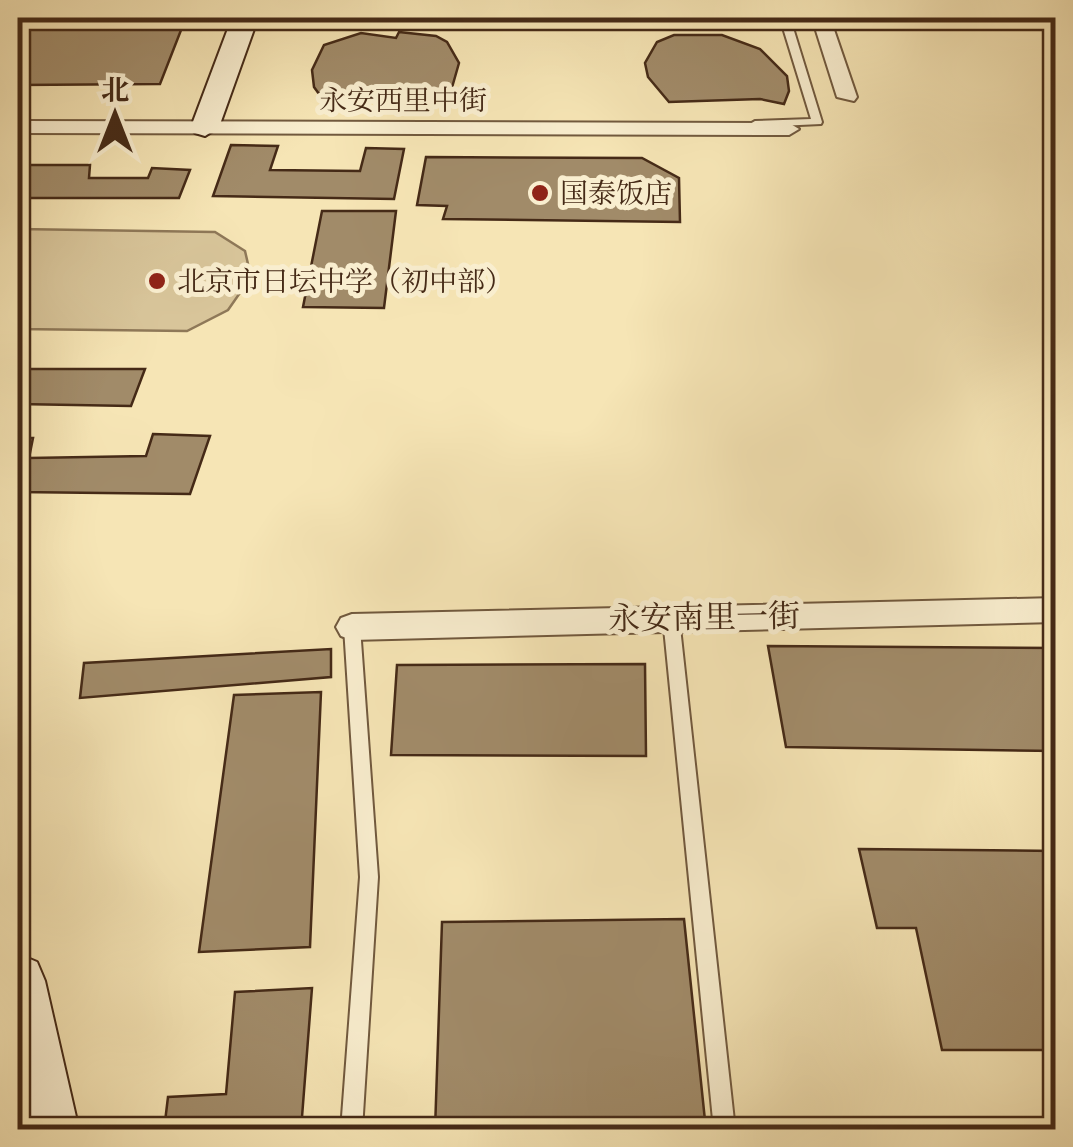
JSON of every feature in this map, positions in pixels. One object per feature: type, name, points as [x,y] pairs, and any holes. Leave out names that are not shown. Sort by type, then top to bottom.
[{"type":"street","points":[[205,126],[245,18]]},
{"type":"street","points":[[820,18],[847,97]]},
{"type":"street","name":"永安西里中街","points":[[18,127],[789,129]]},
{"type":"street","name":"永安南里一街","points":[[352,627],[1056,610]]},
{"type":"street","points":[[18,981],[48,1130]]},
{"type":"lane","points":[[684,129],[817,122],[785,18]]},
{"type":"lane","points":[[671,618],[725,1130]]},
{"type":"lane","points":[[352,627],[369,877],[352,1130]]},
{"type":"shaded area","points":[[18,229],[215,232],[245,251],[251,277],[228,310],[187,331],[18,329]]},
{"type":"building","points":[[18,25],[183,25],[160,84],[18,85]]},
{"type":"building","points":[[399,32],[436,36],[447,42],[459,63],[449,98],[439,104],[353,97],[324,101],[314,87],[312,70],[324,45],[361,33],[396,38]]},
{"type":"building","points":[[674,35],[722,35],[760,49],[787,76],[789,91],[784,104],[760,99],[669,102],[648,77],[645,63],[657,42]]},
{"type":"building","points":[[231,145],[278,146],[270,170],[360,171],[366,148],[404,149],[394,199],[213,196]]},
{"type":"building","points":[[426,157],[642,158],[679,178],[680,222],[443,219],[447,206],[417,205]]},
{"type":"building","points":[[18,165],[90,165],[89,178],[148,178],[152,168],[190,170],[179,198],[18,198]]},
{"type":"building","points":[[322,211],[396,211],[384,308],[303,307]]},
{"type":"building","points":[[18,369],[145,369],[131,406],[18,404]]},
{"type":"building","points":[[153,434],[210,436],[190,494],[18,492],[18,438],[33,438],[29,458],[146,456]]},
{"type":"building","points":[[768,646],[1056,648],[1056,751],[786,747]]},
{"type":"building","points":[[331,649],[331,677],[80,698],[84,663]]},
{"type":"building","points":[[645,664],[646,756],[391,755],[397,665]]},
{"type":"building","points":[[321,692],[310,947],[199,952],[234,695]]},
{"type":"building","points":[[859,849],[1056,851],[1056,1050],[942,1050],[916,928],[877,928]]},
{"type":"building","points":[[684,919],[706,1130],[435,1130],[442,922]]},
{"type":"building","points":[[312,988],[301,1130],[164,1130],[168,1097],[226,1094],[235,992]]},
{"type":"place","name":"国泰饭店","points":[[540,193]]},
{"type":"place","name":"北京市日坛中学（初中部）","points":[[157,281]]}]
